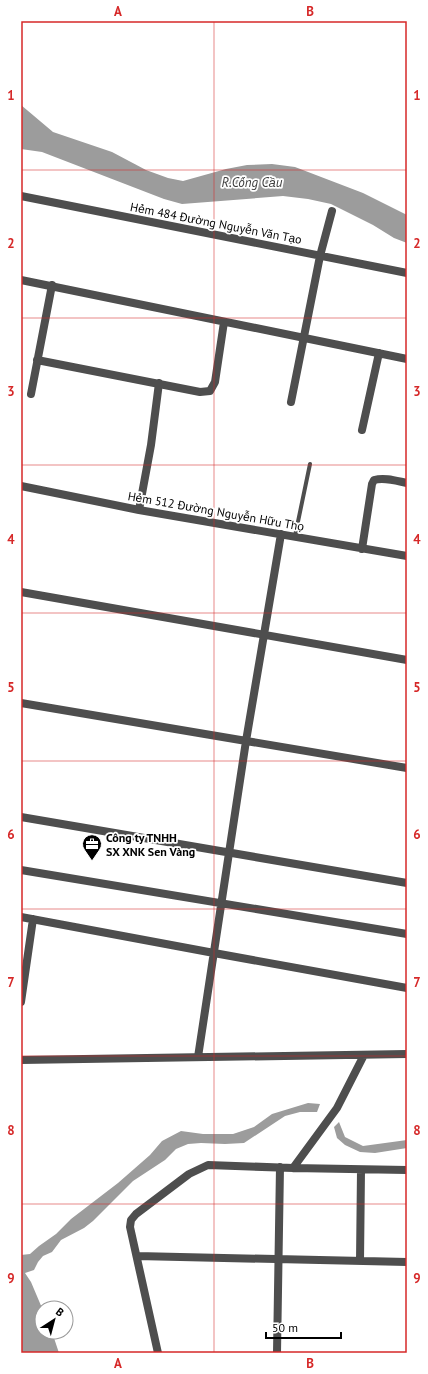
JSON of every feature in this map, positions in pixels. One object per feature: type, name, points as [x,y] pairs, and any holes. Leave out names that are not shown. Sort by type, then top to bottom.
[{"type":"street","name":"Hẻm 484 Đường Nguyễn Văn Tạo","points":[[21,196],[407,273]]},
{"type":"street","points":[[291,402],[320,256],[332,211]]},
{"type":"street","points":[[21,280],[52,285],[407,359]]},
{"type":"street","points":[[31,394],[52,285]]},
{"type":"street","points":[[37,360],[200,392],[210,391],[215,382],[224,322]]},
{"type":"street","points":[[362,430],[379,353]]},
{"type":"street","points":[[139,510],[151,445],[159,383]]},
{"type":"street","points":[[362,549],[372,484],[374,480],[379,479],[407,483]]},
{"type":"street","name":"Hẻm 512 Đường Nguyễn Hữu Thọ","points":[[21,486],[139,510],[407,556]]},
{"type":"street","points":[[198,1057],[246,740],[281,534]]},
{"type":"street","points":[[21,592],[407,660]]},
{"type":"street","points":[[21,702],[407,768]]},
{"type":"street","points":[[21,817],[407,883]]},
{"type":"street","points":[[21,870],[407,934]]},
{"type":"street","points":[[21,917],[407,988]]},
{"type":"street","points":[[21,1002],[33,919]]},
{"type":"street","points":[[21,1060],[407,1054]]},
{"type":"street","points":[[293,1168],[337,1108],[364,1055]]},
{"type":"street","points":[[158,1353],[130,1227],[131,1220],[136,1214],[189,1174],[208,1165],[407,1170]]},
{"type":"street","points":[[277,1353],[280,1167]]},
{"type":"street","points":[[360,1261],[361,1170]]},
{"type":"street","points":[[137,1256],[407,1262]]},
{"type":"lane","points":[[294,537],[310,464]]},
{"type":"water","name":"R.Cống Cầu","points":[[21,105],[53,132],[112,152],[146,170],[168,178],[183,181],[226,169],[247,165],[272,164],[295,167],[363,193],[407,215],[407,243],[394,238],[373,225],[331,204],[283,196],[182,204],[164,199],[42,152],[21,149]]},
{"type":"water","points":[[308,1103],[320,1104],[317,1112],[300,1112],[285,1116],[244,1143],[188,1144],[176,1149],[165,1160],[133,1181],[93,1221],[84,1228],[61,1240],[52,1252],[43,1256],[34,1270],[25,1273],[31,1282],[39,1300],[34,1300],[34,1340],[55,1340],[59,1353],[21,1353],[21,1255],[30,1254],[56,1234],[71,1219],[118,1183],[150,1155],[162,1141],[181,1131],[203,1134],[233,1134],[254,1127],[272,1114]]},
{"type":"water","points":[[339,1122],[345,1137],[363,1146],[407,1140],[407,1148],[375,1153],[360,1152],[345,1145],[337,1138],[334,1127]]},
{"type":"place","name":"Công ty TNHH SX XNK Sen Vàng","points":[[92,861]]}]
